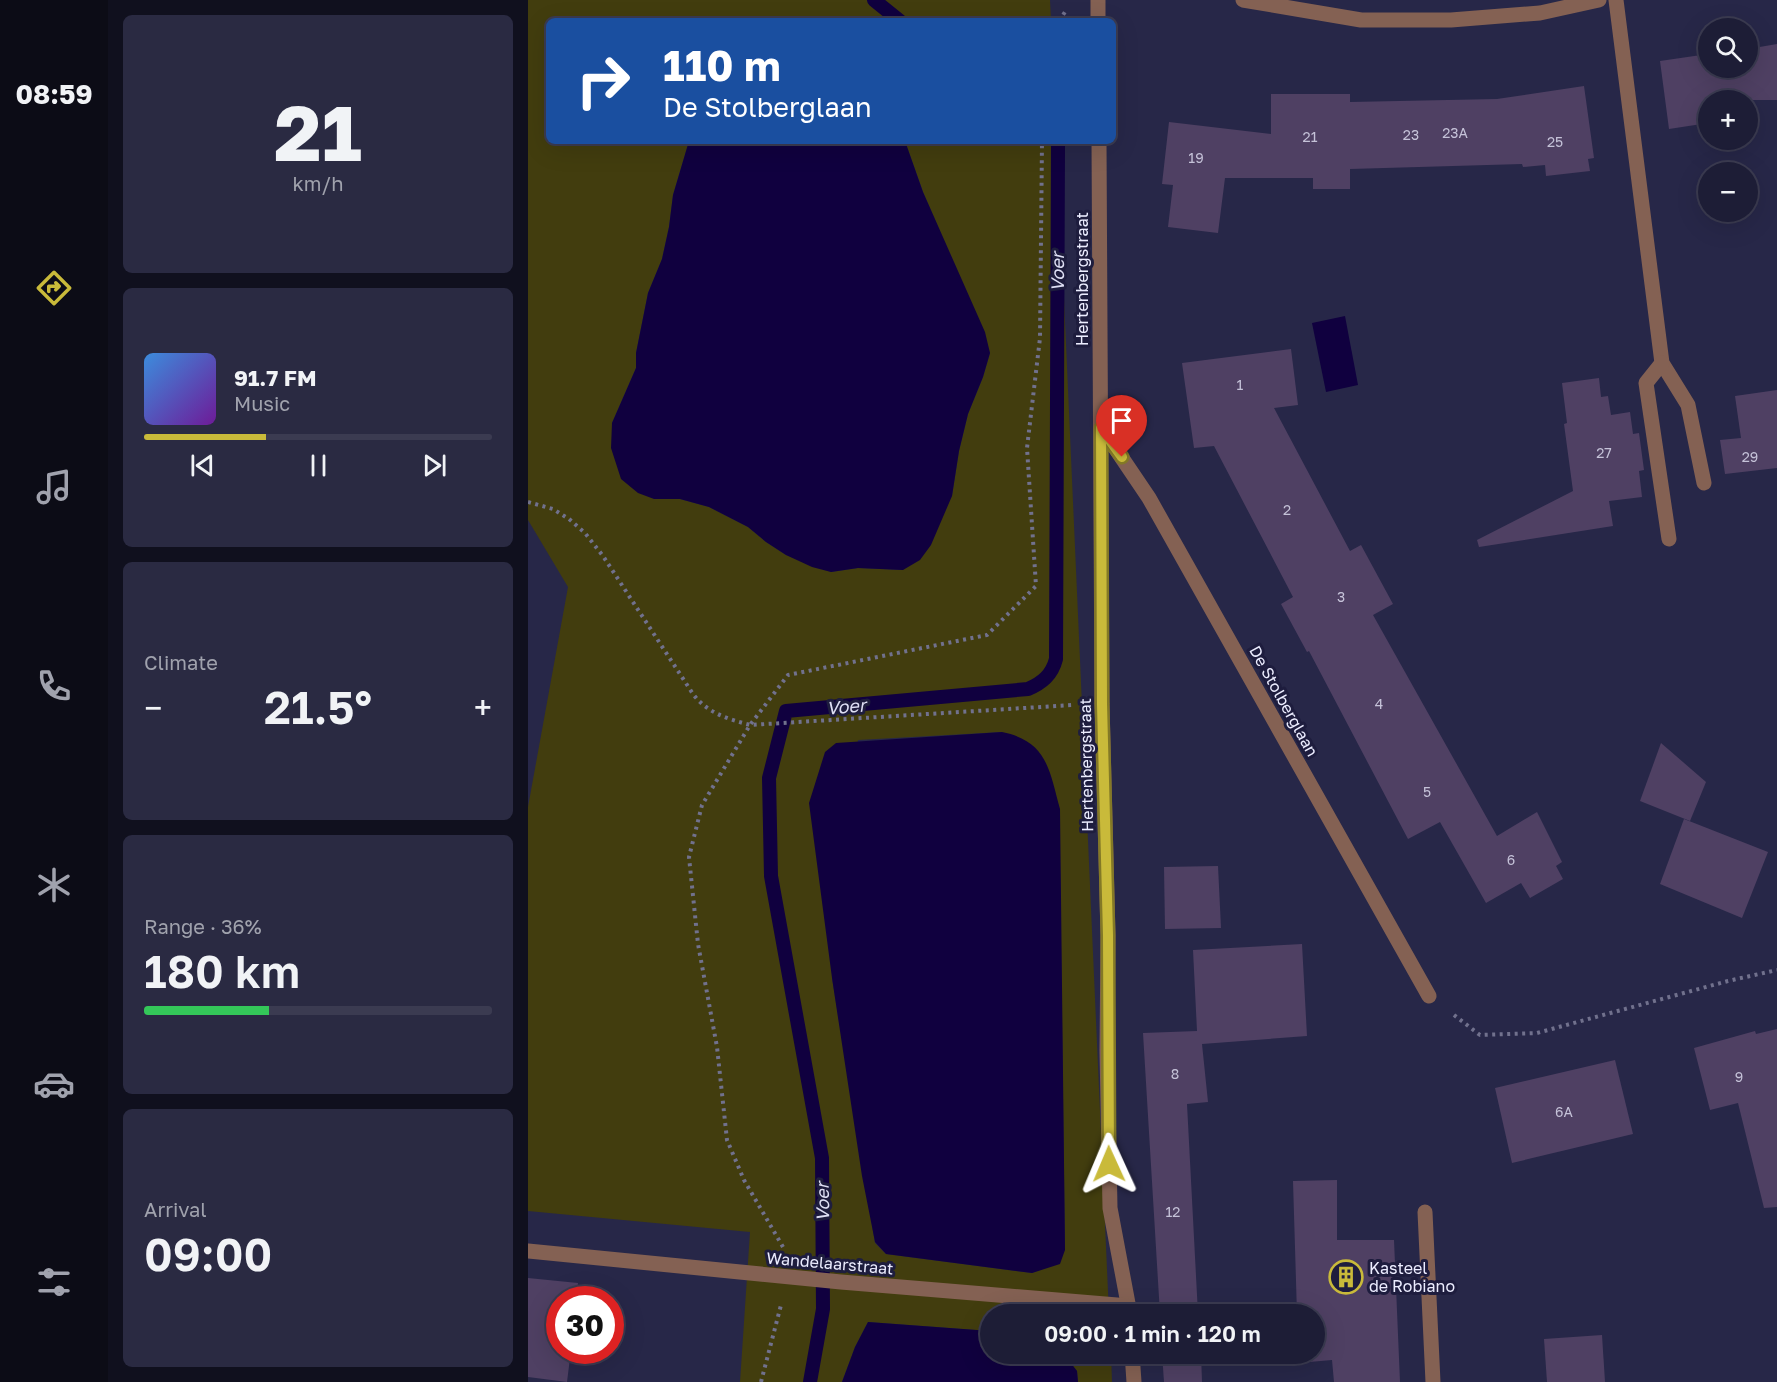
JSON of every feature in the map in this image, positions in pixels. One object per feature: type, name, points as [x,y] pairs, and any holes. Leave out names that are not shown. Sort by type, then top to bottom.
[{"type":"street","points":[[1098,0],[1098,18]]},
{"type":"street","points":[[1243,0],[1361,20],[1451,20],[1540,14],[1599,0]]},
{"type":"street","points":[[1616,0],[1662,363],[1688,405],[1704,483]]},
{"type":"street","name":"Hertenbergstraat","points":[[1099,144],[1102,704],[1108,935],[1107,1051],[1110,1209],[1128,1304]]},
{"type":"street","points":[[1662,363],[1646,383],[1669,539]]},
{"type":"street","name":"De Stolberglaan","points":[[1101,428],[1149,498],[1429,996]]},
{"type":"street","points":[[1425,1212],[1433,1382]]},
{"type":"street","name":"Wandelaarstraat","points":[[528,1251],[1067,1304]]},
{"type":"street","points":[[1133,1364],[1134,1382]]},
{"type":"path","points":[[1061,18],[1066,9]]},
{"type":"path","points":[[761,1382],[775,1321],[798,1278],[782,1242],[744,1180],[727,1140],[717,1047],[698,944],[689,857],[702,805],[750,725],[788,675],[987,635],[1036,586],[1027,448],[1040,338],[1042,144]]},
{"type":"path","points":[[528,502],[553,509],[585,532],[699,702],[721,716],[750,725],[1068,705]]},
{"type":"path","points":[[1429,996],[1480,1035],[1536,1033],[1777,970]]},
{"type":"shaded area","points":[[528,0],[1050,0],[1051,18],[546,18],[546,144],[688,144],[673,195],[662,259],[648,293],[636,353],[636,368],[612,423],[654,499],[680,499],[709,507],[748,527],[786,555],[831,572],[858,568],[903,570],[952,496],[968,414],[990,353],[923,192],[906,144],[1057,144],[1109,1304],[980,1304],[980,1330],[868,1322],[855,1347],[842,1382],[740,1382],[750,1232],[528,1211],[528,807],[568,587],[528,520]],"holes":[[[1002,732],[1060,870],[1065,1250],[1043,1269],[1032,1273],[886,1254],[875,1243],[832,978],[858,740]]]},
{"type":"shaded area","points":[[688,144],[906,144],[923,192],[985,332],[990,353],[968,414],[952,496],[931,545],[920,560],[903,570],[858,568],[831,572],[812,567],[786,555],[748,527],[709,507],[680,499],[654,499],[638,493],[621,479],[611,448],[612,423],[636,368],[636,353],[648,293],[662,259],[673,195]]},
{"type":"shaded area","points":[[1345,316],[1358,385],[1326,392],[1312,323]]},
{"type":"shaded area","points":[[1002,732],[1028,742],[1044,759],[1053,781],[1060,809],[1065,1250],[1060,1264],[1032,1273],[886,1254],[875,1242],[862,1176],[832,978],[809,803],[825,752],[836,743]]},
{"type":"shaded area","points":[[868,1322],[980,1330],[980,1364],[1072,1364],[1077,1371],[1078,1382],[842,1382],[855,1347]]},
{"type":"shaded area","points":[[1072,1364],[1111,1364],[1112,1382],[1078,1382],[1077,1371]]},
{"type":"building","points":[[1777,44],[1777,100],[1758,100],[1758,90],[1698,90],[1698,125],[1669,129],[1660,61],[1698,55],[1698,78],[1758,78],[1758,47]]},
{"type":"building","points":[[1584,86],[1594,158],[1588,159],[1590,171],[1546,176],[1545,165],[1523,167],[1522,164],[1350,169],[1350,189],[1313,189],[1313,178],[1225,178],[1218,233],[1168,227],[1173,185],[1162,184],[1169,122],[1271,134],[1271,94],[1350,94],[1350,102],[1497,99]]},
{"type":"building","points":[[1291,349],[1298,405],[1274,408],[1350,551],[1361,545],[1393,604],[1373,615],[1497,836],[1537,812],[1562,862],[1556,866],[1563,879],[1530,898],[1521,883],[1486,903],[1440,822],[1408,839],[1309,651],[1307,652],[1281,604],[1293,597],[1214,446],[1194,448],[1182,363]]},
{"type":"building","points":[[1599,378],[1601,397],[1608,396],[1611,415],[1630,412],[1633,434],[1639,433],[1644,470],[1639,471],[1642,497],[1609,501],[1613,526],[1479,547],[1477,540],[1573,491],[1564,424],[1567,423],[1562,383]]},
{"type":"building","points":[[1777,390],[1777,468],[1725,474],[1720,440],[1741,438],[1735,396]]},
{"type":"building","points":[[1661,743],[1706,782],[1690,821],[1640,801]]},
{"type":"building","points":[[1684,819],[1768,852],[1742,918],[1660,884]]},
{"type":"building","points":[[1218,866],[1221,928],[1165,929],[1164,867]]},
{"type":"building","points":[[1302,944],[1307,1036],[1202,1044],[1208,1102],[1187,1104],[1197,1304],[1159,1304],[1143,1033],[1197,1031],[1193,950]]},
{"type":"building","points":[[1777,1029],[1777,1207],[1764,1208],[1738,1103],[1710,1110],[1694,1048],[1755,1031],[1756,1034]]},
{"type":"building","points":[[1615,1060],[1633,1134],[1512,1163],[1495,1088]]},
{"type":"building","name":"Kasteel de Robiano","points":[[1337,1180],[1337,1240],[1394,1240],[1400,1382],[1334,1382],[1332,1360],[1325,1361],[1325,1304],[1297,1304],[1293,1181]]},
{"type":"building","points":[[528,1278],[578,1283],[578,1286],[546,1286],[546,1364],[569,1364],[567,1382],[528,1377]]},
{"type":"building","points":[[1602,1335],[1605,1382],[1547,1382],[1544,1339]]},
{"type":"building","points":[[1163,1364],[1201,1364],[1202,1382],[1164,1382]]},
{"type":"waterway","name":"Voer","points":[[874,0],[896,18]]},
{"type":"waterway","name":"Voer","points":[[810,1382],[823,1309],[822,1158],[771,876],[769,778],[786,711],[1028,689],[1046,678],[1052,670],[1056,659],[1058,145]]},
{"type":"place","name":"Kasteel de Robiano","points":[[1346,1277]]},
{"type":"route","points":[[1109,1164],[1108,935],[1102,704],[1101,428],[1122,457]]}]
